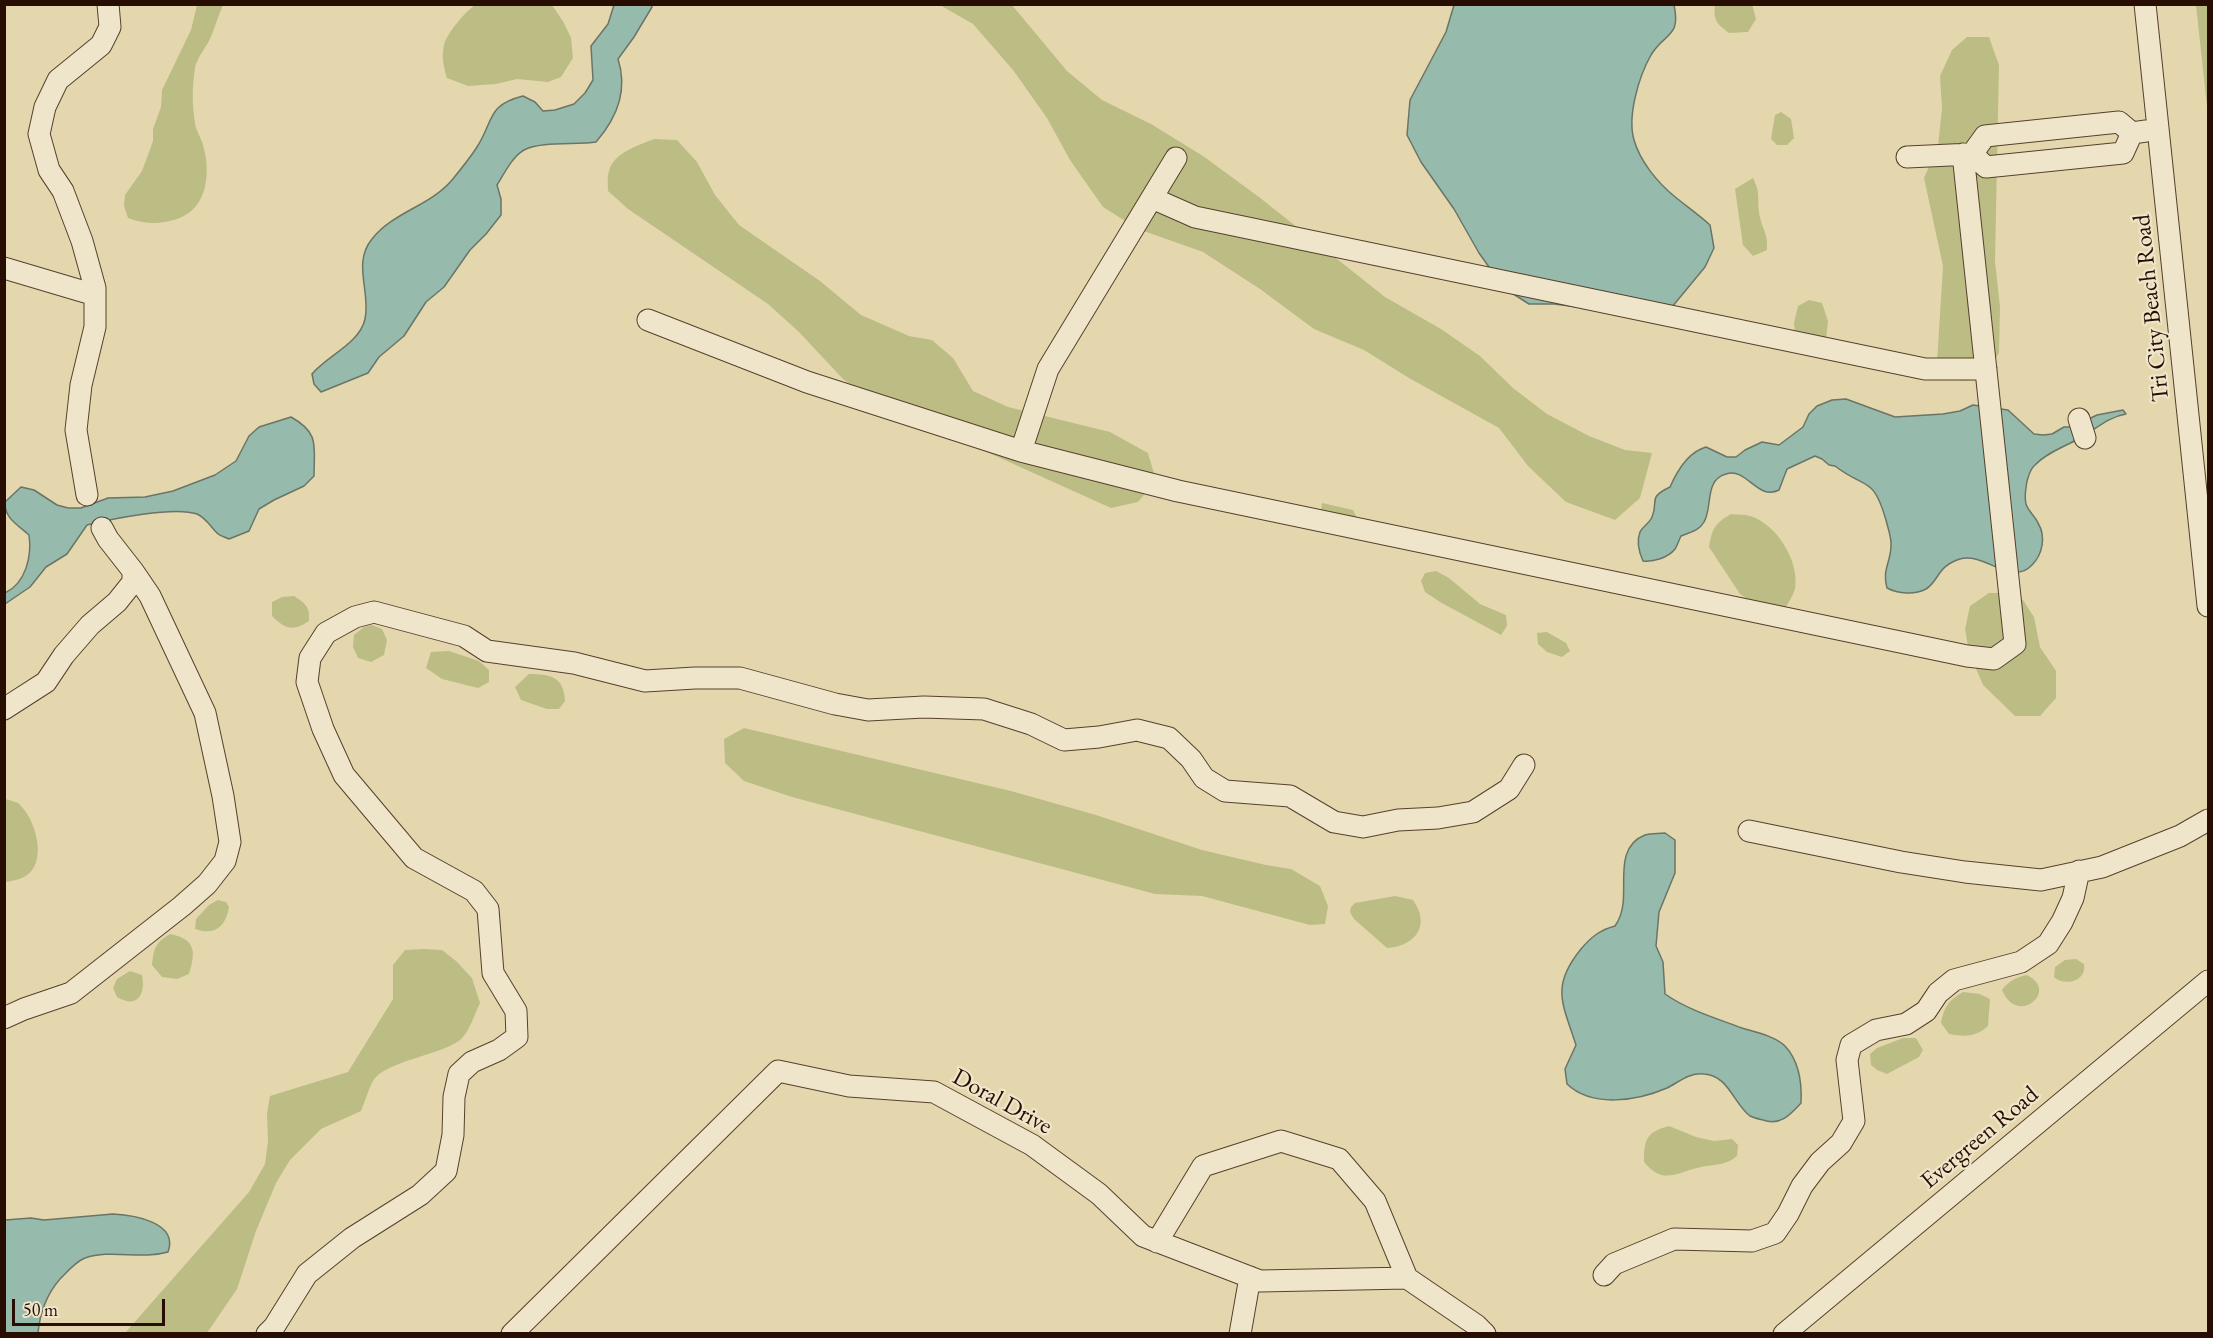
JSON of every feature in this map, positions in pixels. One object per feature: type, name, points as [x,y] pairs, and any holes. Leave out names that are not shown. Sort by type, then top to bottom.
[{"type":"street","points":[[87,495],[76,430],[81,384],[95,327],[95,288],[82,241],[63,191],[49,170],[39,134],[45,107],[58,80],[101,45],[106,36],[110,27],[108,4]]},
{"type":"street","name":"Tri City Beach Road","points":[[2145,4],[2208,606]]},
{"type":"street","points":[[648,320],[807,382],[1021,451],[1178,491],[1943,652],[1994,659],[2015,644],[1986,369],[1968,154],[1985,136],[2119,122],[2132,133],[2158,130]]},
{"type":"street","points":[[1907,157],[1968,154],[1986,167],[2123,153],[2132,133]]},
{"type":"street","points":[[1021,451],[1048,369],[1176,158]]},
{"type":"street","points":[[1152,198],[1195,217],[1925,369],[1986,369]]},
{"type":"street","points":[[4,268],[95,295]]},
{"type":"street","points":[[4,1018],[71,993],[207,884],[225,861],[230,842],[223,796],[205,713],[150,596],[102,528]]},
{"type":"street","points":[[4,709],[46,682],[64,655],[90,625],[117,602],[133,582],[133,571]]},
{"type":"street","points":[[267,1334],[274,1328],[307,1274],[352,1238],[420,1195],[446,1171],[453,1135],[454,1097],[459,1074],[472,1062],[499,1050],[517,1037],[516,1011],[493,973],[488,909],[474,891],[414,858],[344,775],[323,729],[307,682],[310,658],[326,633],[355,617],[374,612],[464,636],[487,651],[574,663],[645,681],[740,678],[835,704],[868,710],[924,706],[984,709],[1031,724],[1064,740],[1137,730],[1169,738],[1191,759],[1204,778],[1225,791],[1290,796],[1334,822],[1363,827],[1398,820],[1438,818],[1473,812],[1509,789],[1524,765]]},
{"type":"street","points":[[1749,831],[1901,862],[2041,880],[2102,867],[2180,836],[2208,820]]},
{"type":"street","points":[[1604,1275],[1614,1264],[1674,1239],[1752,1241],[1775,1233],[1788,1214],[1802,1186],[1820,1162],[1841,1143],[1854,1121],[1847,1060],[1851,1045],[1876,1030],[1906,1024],[1926,1011],[1938,993],[1954,980],[2021,962],[2048,944],[2073,898],[2079,871]]},
{"type":"street","name":"Evergreen Road","points":[[1784,1334],[2208,981]]},
{"type":"street","name":"Doral Drive","points":[[512,1334],[778,1071],[849,1086],[934,1092],[1032,1145],[1099,1194],[1143,1236],[1260,1281],[1407,1278]]},
{"type":"street","points":[[1157,1242],[1203,1166],[1281,1141],[1339,1159],[1375,1201],[1407,1278],[1476,1325],[1485,1334]]},
{"type":"street","points":[[1240,1334],[1250,1277]]},
{"type":"green space","points":[[1752,4],[1756,19],[1748,32],[1729,33],[1717,21],[1715,5]]},
{"type":"green space","points":[[197,5],[223,5],[210,39],[196,64],[193,82],[195,123],[203,145],[207,167],[205,188],[195,207],[177,219],[158,223],[134,220],[128,218],[124,206],[125,195],[142,171],[153,141],[153,129],[161,107],[162,90],[191,30]]},
{"type":"green space","points":[[475,5],[552,5],[571,38],[573,58],[561,77],[548,82],[517,79],[496,84],[468,86],[447,78],[443,58],[446,40],[457,23]]},
{"type":"green space","points":[[940,5],[1012,5],[1067,71],[1102,100],[1151,124],[1203,156],[1259,197],[1385,297],[1441,329],[1480,356],[1513,388],[1547,414],[1589,436],[1625,450],[1652,453],[1640,498],[1615,520],[1566,502],[1528,466],[1499,428],[1364,350],[1314,329],[1260,289],[1203,252],[1138,229],[1103,207],[1070,160],[1047,118],[1013,70],[973,24]]},
{"type":"green space","points":[[2196,5],[2208,5],[2208,116]]},
{"type":"green space","points":[[1967,37],[1989,37],[1999,65],[1995,261],[2000,307],[1999,353],[1984,379],[1961,381],[1937,363],[1943,266],[1924,178],[1938,146],[1942,108],[1940,76],[1952,50]]},
{"type":"green space","points":[[1781,112],[1791,119],[1794,138],[1787,145],[1777,145],[1771,139],[1775,115]]},
{"type":"green space","points":[[654,139],[677,140],[697,162],[715,195],[739,225],[820,281],[861,315],[909,336],[932,340],[953,358],[973,391],[1008,407],[1110,432],[1148,453],[1156,480],[1138,502],[1111,508],[865,397],[842,378],[799,332],[768,304],[628,209],[608,191],[608,173],[616,159],[627,150]]},
{"type":"green space","points":[[1753,178],[1758,194],[1767,250],[1753,256],[1743,245],[1735,189]]},
{"type":"green space","points":[[1809,300],[1822,303],[1828,321],[1826,339],[1796,342],[1794,323],[1798,306]]},
{"type":"green space","points":[[1322,503],[1353,510],[1357,518],[1324,517],[1321,510]]},
{"type":"green space","points":[[1731,514],[1748,515],[1760,520],[1777,535],[1784,545],[1794,567],[1796,578],[1794,592],[1784,610],[1760,608],[1740,594],[1709,547],[1715,527]]},
{"type":"green space","points":[[1436,571],[1449,578],[1480,604],[1506,615],[1507,626],[1501,635],[1425,592],[1421,581],[1425,573]]},
{"type":"green space","points":[[1989,593],[2007,593],[2023,600],[2034,617],[2040,647],[2056,671],[2056,698],[2040,716],[2015,716],[1983,685],[1969,652],[1965,629],[1970,606]]},
{"type":"green space","points":[[294,596],[306,606],[309,621],[298,627],[289,628],[272,616],[272,602],[282,597]]},
{"type":"green space","points":[[372,625],[382,629],[387,640],[384,655],[371,662],[358,658],[353,647],[354,635],[364,627]]},
{"type":"green space","points":[[1547,632],[1566,643],[1570,651],[1562,657],[1547,652],[1538,644],[1537,633]]},
{"type":"green space","points":[[449,651],[479,661],[489,670],[489,682],[478,688],[442,679],[426,668],[431,652]]},
{"type":"green space","points":[[529,674],[550,676],[559,682],[565,701],[559,709],[547,709],[521,700],[515,687]]},
{"type":"green space","points":[[744,728],[1011,791],[1096,815],[1202,850],[1291,869],[1320,886],[1328,906],[1325,924],[1310,925],[1202,896],[1155,894],[792,797],[744,781],[725,763],[724,739]]},
{"type":"green space","points":[[5,799],[18,803],[30,819],[38,852],[32,871],[22,878],[6,882]]},
{"type":"green space","points":[[1395,896],[1413,900],[1421,918],[1420,926],[1413,939],[1387,948],[1354,919],[1350,912],[1355,903]]},
{"type":"green space","points":[[218,900],[226,902],[229,907],[222,925],[208,931],[195,929],[196,919],[209,905]]},
{"type":"green space","points":[[170,934],[185,939],[193,953],[189,974],[177,979],[162,977],[152,965],[156,947]]},
{"type":"green space","points":[[405,950],[442,950],[472,978],[480,1003],[463,1037],[440,1050],[401,1063],[379,1074],[371,1085],[361,1111],[321,1129],[290,1160],[276,1183],[256,1231],[237,1289],[207,1333],[125,1333],[249,1192],[265,1164],[270,1096],[348,1072],[393,999],[393,965]]},
{"type":"green space","points":[[2076,959],[2084,964],[2084,970],[2079,978],[2064,982],[2054,977],[2055,967],[2065,960]]},
{"type":"green space","points":[[130,971],[142,975],[143,989],[135,1001],[117,997],[113,988],[117,979]]},
{"type":"green space","points":[[2027,975],[2036,982],[2039,989],[2038,997],[2025,1006],[2017,1006],[2009,1001],[2002,990],[2013,980]]},
{"type":"green space","points":[[1963,992],[1980,994],[1990,999],[1988,1026],[1970,1035],[1949,1034],[1941,1023],[1944,1013],[1948,1004]]},
{"type":"green space","points":[[1903,1038],[1916,1038],[1923,1050],[1919,1057],[1887,1074],[1871,1065],[1870,1054],[1877,1048]]},
{"type":"green space","points":[[1669,1126],[1696,1137],[1714,1141],[1732,1139],[1738,1145],[1737,1156],[1724,1163],[1677,1174],[1658,1174],[1644,1162],[1646,1143],[1655,1131]]},
{"type":"shaded area","points":[[614,5],[651,5],[652,7],[618,59],[622,82],[619,103],[603,133],[596,142],[539,145],[520,153],[497,185],[501,199],[501,215],[470,250],[444,287],[426,302],[404,336],[379,357],[368,373],[321,392],[314,384],[312,374],[357,335],[365,319],[363,258],[372,239],[390,222],[433,196],[452,180],[474,151],[497,109],[503,104],[523,96],[535,102],[543,111],[574,104],[593,80],[591,46],[608,24]]},
{"type":"shaded area","points":[[1454,5],[1674,5],[1676,16],[1673,29],[1651,55],[1642,74],[1633,108],[1632,130],[1640,156],[1655,178],[1710,225],[1714,248],[1705,267],[1667,313],[1644,315],[1554,304],[1529,304],[1504,288],[1479,253],[1454,209],[1421,162],[1407,135],[1410,100],[1446,32]]},
{"type":"shaded area","points":[[1846,399],[1895,417],[1943,414],[1960,411],[1973,405],[2008,410],[2034,434],[2043,435],[2052,434],[2064,427],[2072,427],[2097,415],[2123,410],[2126,414],[2107,421],[2050,454],[2032,468],[2027,481],[2025,501],[2037,520],[2043,539],[2039,556],[2024,571],[2007,571],[1979,560],[1960,559],[1943,569],[1930,586],[1922,591],[1906,593],[1887,588],[1885,576],[1891,540],[1877,496],[1867,485],[1815,456],[1787,469],[1779,490],[1771,492],[1758,488],[1740,475],[1733,473],[1719,477],[1712,488],[1707,516],[1702,525],[1681,536],[1675,549],[1668,555],[1656,560],[1643,561],[1638,539],[1641,530],[1652,517],[1656,497],[1670,487],[1680,469],[1694,453],[1706,447],[1727,457],[1736,457],[1762,442],[1779,445],[1803,427],[1809,414],[1817,406],[1832,400]]},
{"type":"shaded area","points":[[291,417],[311,435],[314,448],[314,476],[304,486],[259,509],[249,531],[229,539],[218,534],[197,514],[187,512],[143,514],[87,525],[67,554],[46,567],[30,587],[5,604],[5,593],[23,576],[28,560],[29,535],[12,521],[5,508],[5,502],[21,487],[34,490],[57,505],[68,508],[81,508],[108,498],[145,497],[173,491],[215,475],[236,461],[249,436],[259,427]]},
{"type":"shaded area","points":[[1665,833],[1675,840],[1675,873],[1659,912],[1656,946],[1663,962],[1665,994],[1692,1009],[1770,1037],[1785,1046],[1794,1059],[1799,1073],[1801,1103],[1789,1115],[1775,1122],[1750,1116],[1719,1079],[1704,1074],[1689,1076],[1655,1093],[1629,1099],[1589,1097],[1577,1092],[1567,1084],[1565,1069],[1576,1045],[1562,996],[1565,974],[1571,962],[1588,941],[1600,932],[1615,926],[1618,921],[1623,904],[1624,865],[1630,847],[1645,835]]},
{"type":"shaded area","points":[[113,1214],[132,1216],[161,1227],[170,1242],[168,1252],[147,1255],[105,1254],[85,1258],[65,1273],[51,1291],[42,1311],[38,1333],[5,1333],[5,1220],[31,1218],[44,1220]]}]
